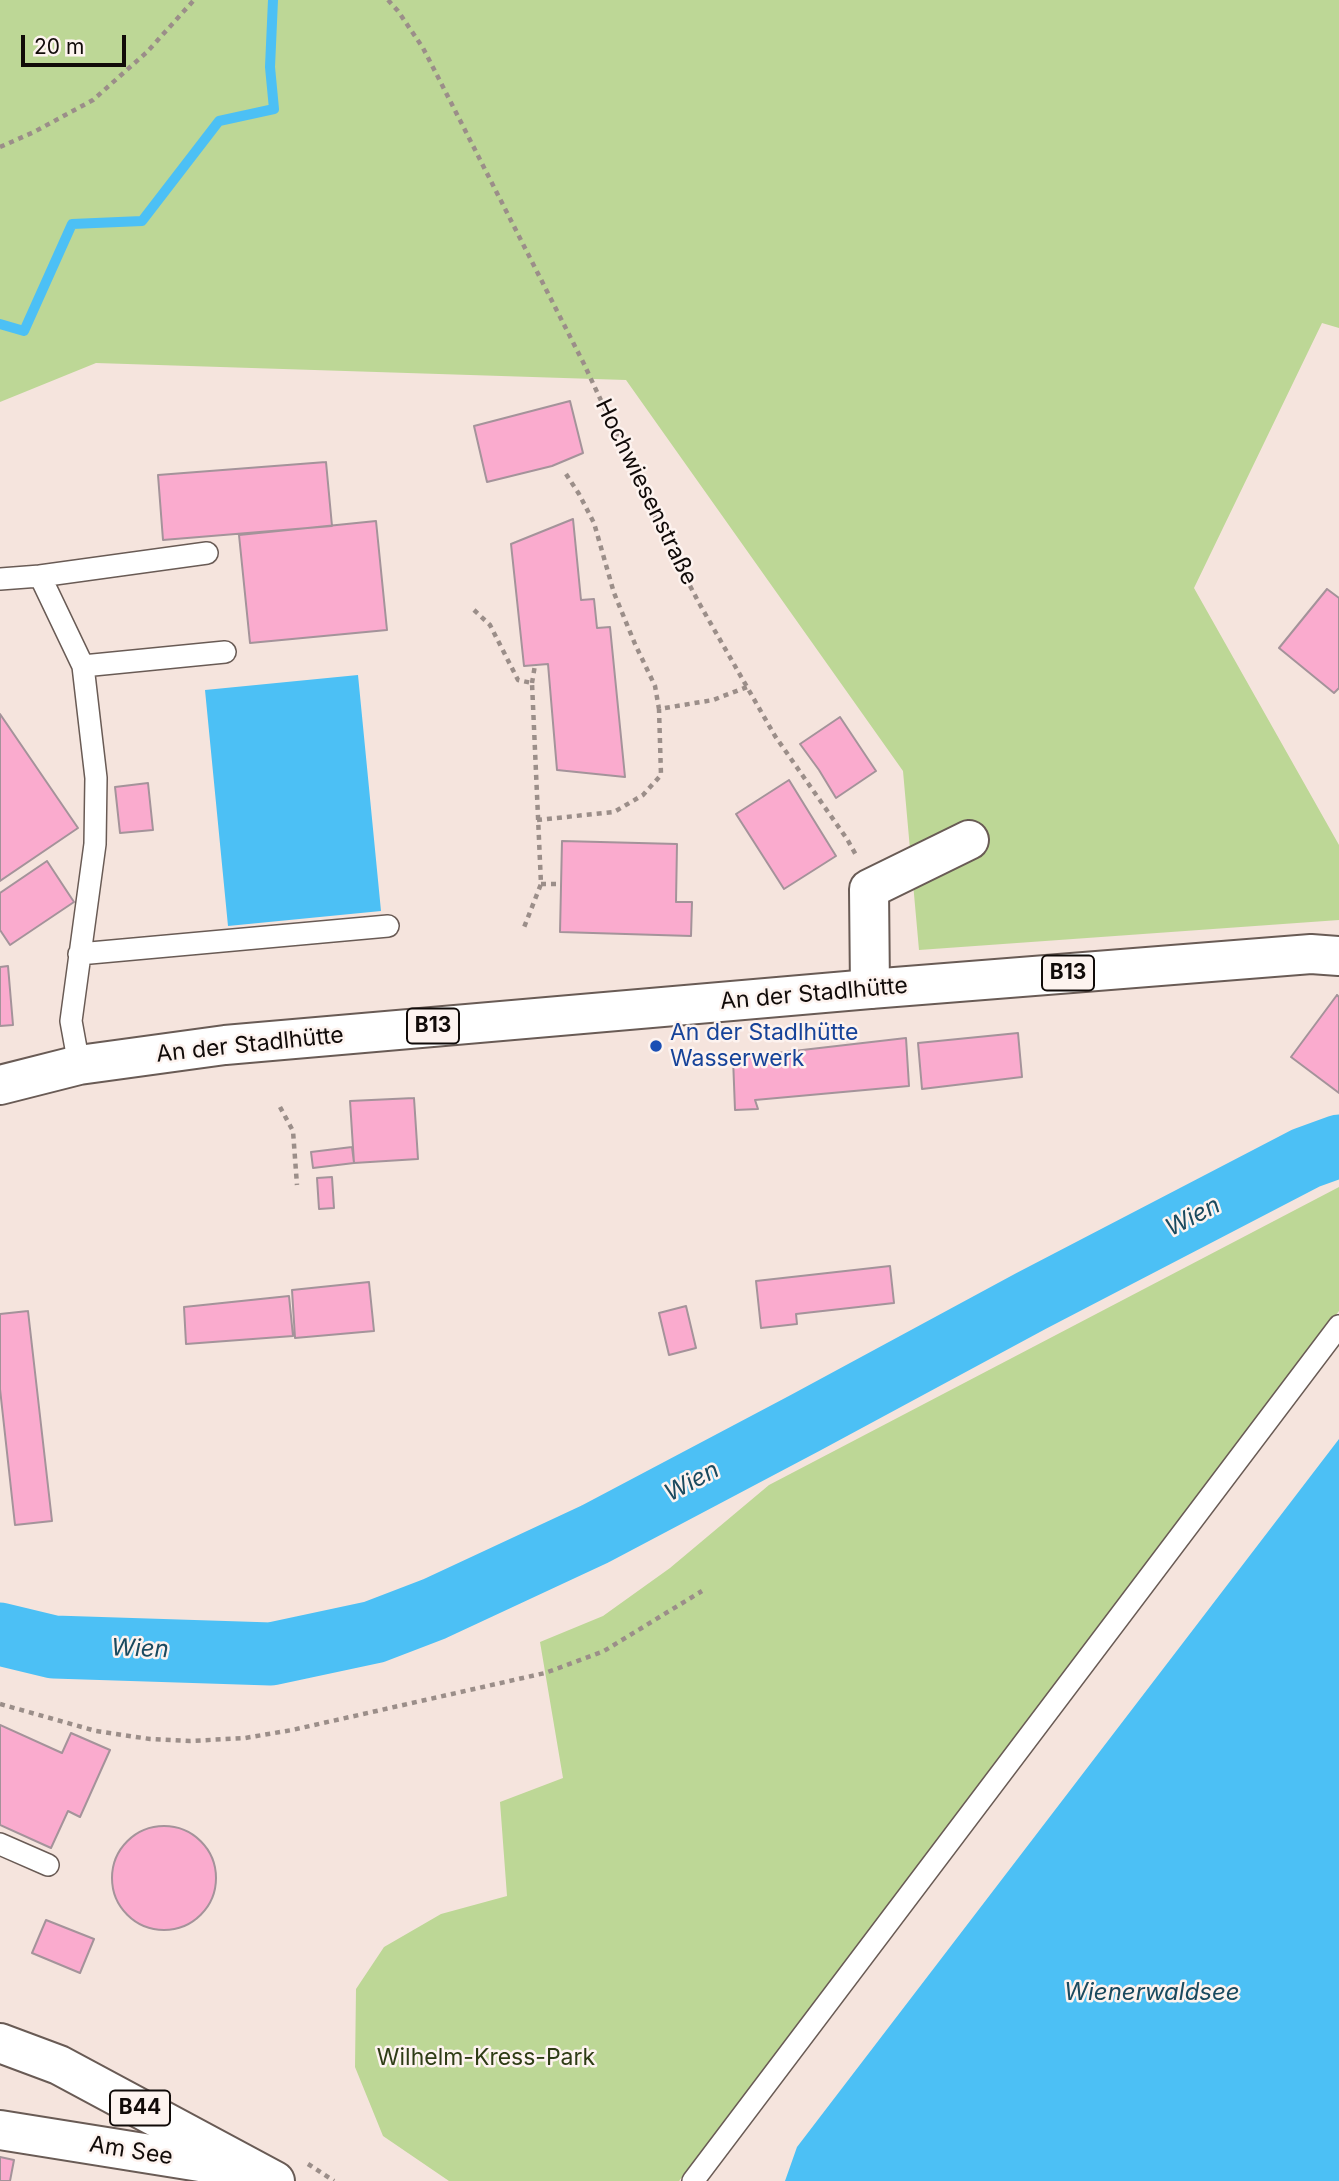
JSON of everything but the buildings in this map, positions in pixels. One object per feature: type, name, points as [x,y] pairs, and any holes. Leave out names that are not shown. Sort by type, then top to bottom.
[{"type":"main road","points":[[870,989],[869,889],[969,840]]},
{"type":"main road","name":"An der Stadlhütte","points":[[0,1085],[79,1065],[225,1045],[870,989],[1311,954],[1339,956]]},
{"type":"main road","name":"B44","points":[[0,2043],[59,2065],[269,2177]]},
{"type":"main road","name":"Am See","points":[[0,2130],[269,2177]]},
{"type":"lane","points":[[0,591],[20,577],[207,553]]},
{"type":"lane","points":[[20,577],[83,666],[96,778],[95,844],[71,1021],[79,1065]]},
{"type":"lane","points":[[83,666],[225,652]]},
{"type":"lane","points":[[79,954],[388,926]]},
{"type":"lane","points":[[692,2181],[1339,1326]]},
{"type":"lane","points":[[0,1844],[48,1865]]},
{"type":"path","points":[[0,147],[93,100],[146,52],[194,0]]},
{"type":"path","name":"Hochwiesenstraße","points":[[388,0],[408,25],[439,79],[584,364],[666,540],[699,603],[775,736],[847,839],[862,867],[869,889]]},
{"type":"path","points":[[537,820],[614,812],[643,795],[661,775],[659,709],[655,686],[614,593],[594,523],[566,474]]},
{"type":"path","points":[[474,610],[490,625],[518,680],[532,683]]},
{"type":"path","points":[[523,930],[541,884],[532,683],[535,665]]},
{"type":"path","points":[[659,709],[713,700],[747,687]]},
{"type":"path","points":[[541,884],[561,884]]},
{"type":"path","points":[[280,1107],[293,1131],[297,1185]]},
{"type":"path","points":[[0,1704],[110,1733],[190,1741],[245,1738],[292,1730],[545,1673],[604,1651],[702,1591]]},
{"type":"green space","points":[[0,0],[1339,0],[1339,328],[1322,323],[1194,588],[1339,845],[1339,920],[919,950],[903,771],[626,380],[96,363],[0,402]]},
{"type":"green space","name":"Wilhelm-Kress-Park","points":[[1339,1187],[1339,1311],[679,2181],[449,2181],[383,2136],[355,2067],[356,1989],[384,1947],[441,1914],[507,1896],[500,1802],[563,1778],[540,1642],[603,1616],[670,1568],[769,1485]]},
{"type":"water","points":[[358,675],[381,911],[228,926],[205,690]]},
{"type":"water","name":"Wienerwaldsee","points":[[1339,1439],[1339,2181],[785,2181],[797,2147]]},
{"type":"waterway","points":[[0,324],[24,331],[72,224],[142,221],[219,121],[274,109],[270,67],[273,0]]},
{"type":"waterway","name":"Wien","points":[[0,1634],[54,1647],[271,1654],[374,1632],[434,1609],[595,1534],[1031,1301],[1306,1158],[1339,1146]]},
{"type":"place","name":"An der Stadlhütte Wasserwerk","points":[[656,1046]]}]
